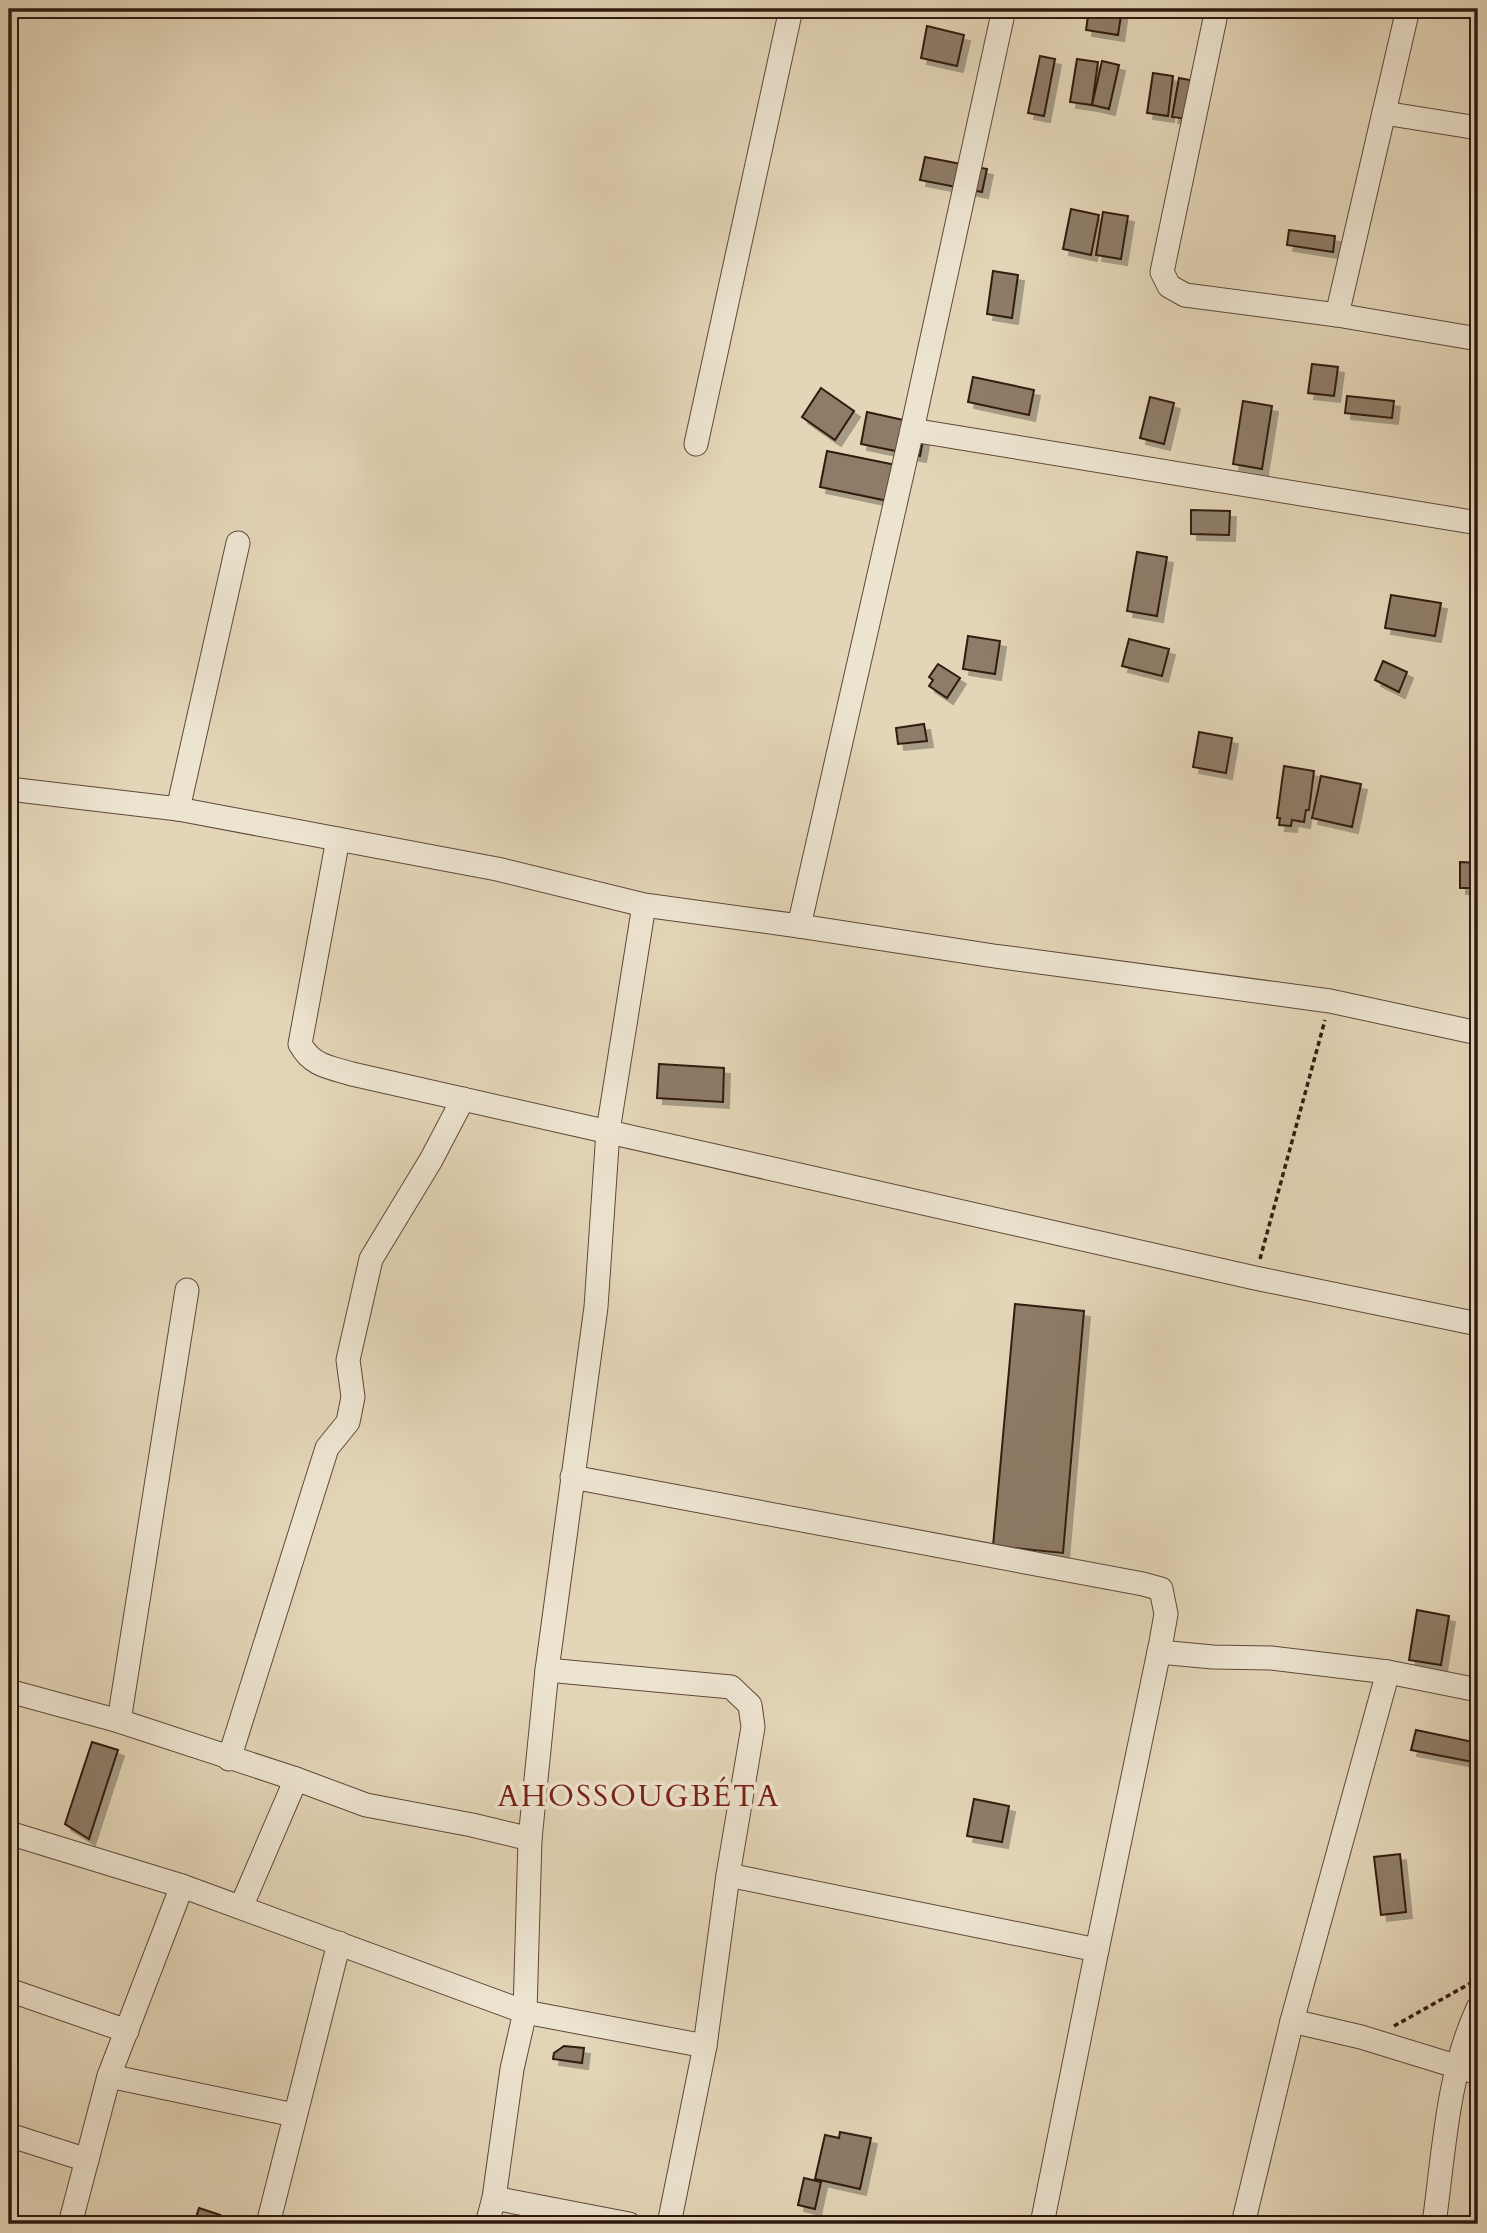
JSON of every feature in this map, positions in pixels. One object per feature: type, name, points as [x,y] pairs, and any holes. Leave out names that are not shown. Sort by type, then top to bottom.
[{"type":"street","points":[[696,444],[790,9]]},
{"type":"street","points":[[799,926],[1004,9]]},
{"type":"street","points":[[1217,9],[1163,272],[1169,286],[1185,295],[1337,315],[1478,339]]},
{"type":"street","points":[[1337,315],[1408,9]]},
{"type":"street","points":[[1384,113],[1478,128]]},
{"type":"street","points":[[912,430],[1478,523]]},
{"type":"street","points":[[178,809],[238,543]]},
{"type":"street","points":[[9,789],[178,809],[497,869],[644,905],[1330,1001],[1478,1033]]},
{"type":"street","points":[[338,839],[300,1044],[306,1055],[318,1063],[352,1074],[1255,1278],[1478,1324]]},
{"type":"street","points":[[487,2224],[494,2198],[512,2069],[525,2012],[530,1839],[547,1670],[596,1307],[608,1130],[644,905]]},
{"type":"street","points":[[229,1759],[327,1448],[348,1422],[353,1397],[348,1360],[371,1259],[431,1160],[463,1099]]},
{"type":"street","points":[[119,1721],[187,1290]]},
{"type":"street","points":[[572,1477],[1161,1589],[1166,1614],[1159,1652],[1042,2224]]},
{"type":"street","points":[[1159,1652],[1270,1658],[1388,1672],[1478,1690]]},
{"type":"street","points":[[547,1670],[731,1687],[750,1705],[753,1727],[728,1875],[705,2046],[669,2224]]},
{"type":"street","points":[[1243,2224],[1292,2021],[1388,1672]]},
{"type":"street","points":[[9,1691],[119,1721],[366,1805],[530,1839]]},
{"type":"street","points":[[241,1907],[296,1779]]},
{"type":"street","points":[[9,1833],[182,1886],[525,2012],[705,2046]]},
{"type":"street","points":[[728,1875],[1097,1950]]},
{"type":"street","points":[[70,2224],[109,2076],[182,1886]]},
{"type":"street","points":[[268,2224],[339,1943]]},
{"type":"street","points":[[9,1990],[127,2031]]},
{"type":"street","points":[[1434,2224],[1467,2070],[1467,2033],[1478,2008]]},
{"type":"street","points":[[1292,2021],[1361,2037],[1467,2070]]},
{"type":"street","points":[[109,2076],[294,2115]]},
{"type":"street","points":[[9,2135],[87,2161]]},
{"type":"street","points":[[494,2198],[628,2224]]},
{"type":"path","points":[[1255,1278],[1330,1001]]},
{"type":"path","points":[[1361,2037],[1386,2031],[1478,1979]]},
{"type":"building","points":[[1089,9],[1122,9],[1118,35],[1086,30]]},
{"type":"building","points":[[927,26],[964,35],[957,66],[921,58]]},
{"type":"building","points":[[1040,56],[1055,59],[1044,116],[1028,113]]},
{"type":"building","points":[[1077,59],[1098,62],[1092,105],[1070,102]]},
{"type":"building","points":[[1102,61],[1119,65],[1109,109],[1092,105]]},
{"type":"building","points":[[1153,73],[1173,76],[1168,116],[1147,113]]},
{"type":"building","points":[[1179,78],[1195,81],[1188,119],[1172,117]]},
{"type":"building","points":[[925,157],[987,169],[982,192],[920,180]]},
{"type":"building","points":[[1071,209],[1099,215],[1091,255],[1063,249]]},
{"type":"building","points":[[1103,212],[1128,216],[1121,259],[1096,255]]},
{"type":"building","points":[[1289,230],[1335,236],[1333,252],[1287,245]]},
{"type":"building","points":[[993,271],[1018,275],[1012,318],[987,314]]},
{"type":"building","points":[[1312,364],[1338,367],[1334,396],[1308,393]]},
{"type":"building","points":[[973,377],[1034,390],[1029,415],[968,402]]},
{"type":"building","points":[[821,388],[854,411],[835,440],[802,417]]},
{"type":"building","points":[[1347,396],[1394,401],[1392,418],[1345,413]]},
{"type":"building","points":[[1150,397],[1174,403],[1164,444],[1140,438]]},
{"type":"building","points":[[1243,401],[1272,406],[1262,469],[1233,464]]},
{"type":"building","points":[[867,412],[926,425],[920,456],[861,444]]},
{"type":"building","points":[[827,451],[896,465],[888,501],[820,487]]},
{"type":"building","points":[[1191,510],[1230,511],[1229,535],[1191,534]]},
{"type":"building","points":[[1137,552],[1167,557],[1157,616],[1127,611]]},
{"type":"building","points":[[1391,595],[1441,603],[1435,636],[1385,628]]},
{"type":"building","points":[[968,636],[1000,641],[995,674],[963,669]]},
{"type":"building","points":[[1129,639],[1169,649],[1162,676],[1122,666]]},
{"type":"building","points":[[1383,661],[1407,672],[1399,692],[1375,680]]},
{"type":"building","points":[[938,664],[960,678],[947,698],[929,686],[933,680],[929,677]]},
{"type":"building","points":[[924,724],[927,741],[898,744],[896,728]]},
{"type":"building","points":[[1199,732],[1232,738],[1226,773],[1193,767]]},
{"type":"building","points":[[1284,766],[1314,771],[1309,810],[1306,810],[1304,822],[1292,820],[1291,826],[1279,825],[1280,818],[1277,818]]},
{"type":"building","points":[[1321,776],[1361,784],[1352,827],[1312,818]]},
{"type":"building","points":[[1460,862],[1478,863],[1478,888],[1460,888]]},
{"type":"building","points":[[659,1064],[724,1068],[723,1102],[657,1098]]},
{"type":"building","points":[[1015,1304],[1084,1311],[1063,1553],[993,1546]]},
{"type":"building","points":[[1417,1610],[1449,1616],[1441,1665],[1409,1660]]},
{"type":"building","points":[[1416,1730],[1478,1743],[1478,1763],[1411,1750]]},
{"type":"building","points":[[92,1742],[118,1750],[89,1839],[65,1824]]},
{"type":"building","points":[[974,1799],[1009,1806],[1002,1842],[967,1836]]},
{"type":"building","points":[[1400,1854],[1406,1912],[1381,1915],[1374,1857]]},
{"type":"building","points":[[564,2046],[584,2048],[582,2063],[553,2059],[554,2053]]},
{"type":"building","points":[[840,2132],[871,2138],[860,2189],[815,2179],[825,2135],[839,2138]]},
{"type":"building","points":[[804,2178],[821,2182],[815,2209],[798,2205]]},
{"type":"building","points":[[199,2208],[220,2215],[217,2224],[194,2224]]},
{"type":"district","name":"AHOSSOUGBÉTA","points":[[639,1796]]}]
